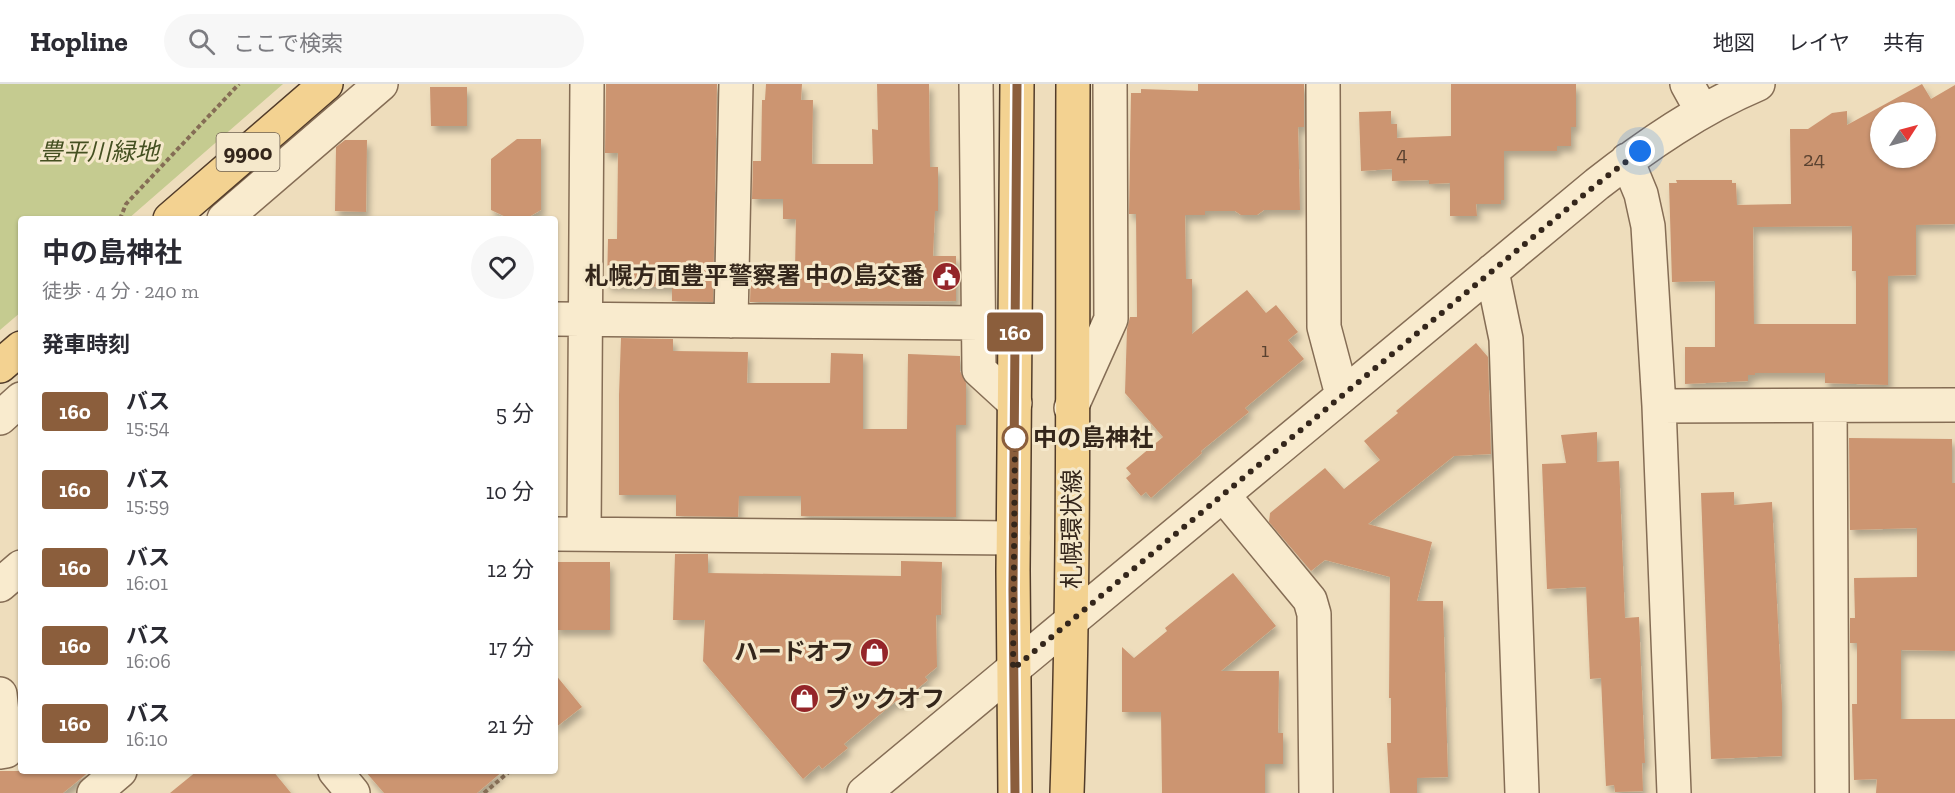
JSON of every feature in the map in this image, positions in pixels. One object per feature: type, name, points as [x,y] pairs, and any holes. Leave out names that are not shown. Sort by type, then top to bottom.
[{"type":"main road","name":"9900","points":[[173,216],[326,84]]},
{"type":"main road","points":[[1015,793],[1013,538],[1017,84]]},
{"type":"main road","name":"札幌環状線","points":[[1066,793],[1073,522],[1072,84]]},
{"type":"main road","points":[[0,366],[18,351]]},
{"type":"street","points":[[227,216],[381,84]]},
{"type":"street","points":[[586,84],[570,320],[569,534],[1013,538]]},
{"type":"street","points":[[731,321],[736,84]]},
{"type":"street","points":[[976,84],[979,370],[1015,403]]},
{"type":"street","points":[[1071,408],[1111,319],[1110,84]]},
{"type":"street","points":[[1323,84],[1324,327],[1342,395]]},
{"type":"street","points":[[864,793],[1627,160],[1694,98],[1758,84]]},
{"type":"street","points":[[1627,160],[1641,194],[1648,226],[1659,406],[1674,793]]},
{"type":"street","points":[[1492,271],[1506,339],[1522,793]]},
{"type":"street","points":[[570,320],[979,323]]},
{"type":"street","points":[[0,418],[18,402]]},
{"type":"street","points":[[1659,406],[1955,405]]},
{"type":"street","points":[[1830,406],[1832,793]]},
{"type":"street","points":[[1223,495],[1310,600],[1314,614],[1316,793]]},
{"type":"street","points":[[0,585],[18,570]]},
{"type":"street","points":[[0,694],[6,751],[0,752]]},
{"type":"street","points":[[94,793],[116,774]]},
{"type":"street","points":[[337,774],[353,793]]},
{"type":"path","points":[[121,216],[126,204],[239,84]]},
{"type":"path","points":[[484,793],[506,774]]},
{"type":"green space","name":"豊平川緑地","points":[[0,84],[283,84],[131,216],[18,216],[18,315],[0,330]]},
{"type":"building","points":[[606,84],[717,84],[713,302],[672,301],[672,287],[607,285],[608,239],[617,239],[618,153],[605,153]]},
{"type":"building","points":[[766,84],[802,84],[801,100],[813,100],[812,164],[873,164],[872,129],[878,130],[877,84],[929,84],[930,167],[938,167],[938,211],[935,211],[933,256],[956,256],[956,301],[750,302],[751,270],[795,270],[796,219],[783,219],[783,199],[752,199],[753,161],[761,161],[762,100],[765,100]]},
{"type":"building","points":[[1198,84],[1304,84],[1304,127],[1298,127],[1300,210],[1264,210],[1257,215],[1241,215],[1235,211],[1205,211],[1205,215],[1185,215],[1186,279],[1192,279],[1192,334],[1247,290],[1266,313],[1276,305],[1298,332],[1288,340],[1304,359],[1245,408],[1249,412],[1201,451],[1202,453],[1151,498],[1146,492],[1141,496],[1126,478],[1131,474],[1126,468],[1163,437],[1125,393],[1127,329],[1130,317],[1137,317],[1136,214],[1129,214],[1131,93],[1141,93],[1141,89],[1198,91]]},
{"type":"building","points":[[1451,84],[1576,84],[1576,127],[1571,127],[1571,146],[1557,146],[1557,151],[1504,151],[1504,200],[1501,200],[1501,204],[1476,204],[1477,216],[1450,216],[1450,183],[1429,184],[1429,180],[1392,181],[1392,169],[1361,171],[1359,112],[1391,111],[1391,124],[1397,124],[1397,138],[1451,136]]},
{"type":"building","points":[[1922,84],[1931,99],[1955,85],[1955,224],[1916,225],[1916,275],[1888,276],[1888,385],[1825,383],[1825,373],[1755,373],[1755,375],[1748,375],[1748,381],[1685,384],[1685,347],[1715,347],[1715,281],[1672,282],[1669,183],[1677,183],[1676,180],[1732,180],[1732,183],[1736,183],[1737,205],[1791,204],[1790,129],[1808,129],[1832,113],[1847,111],[1847,125],[1870,112],[1870,168],[1936,168],[1936,102],[1889,102]],"holes":[[[1852,226],[1852,271],[1856,271],[1856,324],[1754,324],[1753,227]]]},
{"type":"building","points":[[430,87],[467,87],[467,126],[431,126]]},
{"type":"building","points":[[517,139],[541,139],[541,210],[530,216],[504,216],[491,210],[491,159]]},
{"type":"building","points":[[345,140],[367,140],[366,212],[335,211],[336,147]]},
{"type":"building","points":[[621,338],[673,339],[673,351],[748,352],[747,383],[830,383],[831,353],[863,354],[863,429],[907,429],[908,354],[960,356],[960,371],[966,383],[966,425],[956,425],[956,517],[801,516],[801,496],[739,496],[738,517],[676,516],[676,495],[619,495]]},
{"type":"building","points":[[1476,343],[1488,357],[1491,454],[1454,456],[1368,524],[1432,542],[1417,601],[1443,601],[1448,777],[1417,778],[1417,793],[1390,793],[1387,743],[1391,743],[1390,577],[1325,560],[1311,571],[1269,522],[1270,513],[1325,468],[1344,489],[1380,460],[1364,441]]},
{"type":"building","points":[[1597,432],[1597,462],[1619,461],[1625,618],[1639,617],[1645,763],[1642,763],[1643,791],[1615,792],[1614,785],[1606,786],[1601,678],[1590,679],[1586,587],[1547,589],[1542,464],[1566,463],[1561,435]]},
{"type":"building","points":[[1849,438],[1952,439],[1952,483],[1955,483],[1955,651],[1901,650],[1901,719],[1955,719],[1955,793],[1876,793],[1877,779],[1854,780],[1852,704],[1857,704],[1857,643],[1850,643],[1850,618],[1855,618],[1854,578],[1917,577],[1917,528],[1850,530]]},
{"type":"building","points":[[1734,492],[1734,505],[1772,502],[1782,704],[1782,756],[1711,759],[1701,493]]},
{"type":"building","points":[[675,554],[708,554],[708,573],[901,576],[901,561],[942,562],[941,615],[936,615],[937,667],[925,677],[928,680],[898,705],[896,701],[844,744],[848,748],[822,769],[819,765],[803,779],[703,661],[705,620],[673,620]]},
{"type":"building","points":[[558,562],[610,562],[610,630],[558,630]]},
{"type":"building","points":[[1233,573],[1276,626],[1221,671],[1279,671],[1278,733],[1283,733],[1283,764],[1265,764],[1265,793],[1162,793],[1161,712],[1122,712],[1122,647],[1134,658],[1167,631],[1165,628]]},
{"type":"building","points":[[558,678],[582,707],[558,726]]},
{"type":"building","points":[[0,771],[18,771],[18,774],[86,774],[63,793],[0,793]]},
{"type":"building","points":[[193,774],[275,774],[291,793],[170,793]]},
{"type":"building","points":[[368,774],[499,774],[477,793],[384,793]]},
{"type":"bus line","name":"160","points":[[1015,793],[1013,590],[1017,84]]},
{"type":"place","name":"札幌方面豊平警察署 中の島交番","points":[[946,276]]},
{"type":"place","name":"中の島神社","points":[[1015,438]]},
{"type":"place","name":"ハードオフ","points":[[875,652]]},
{"type":"place","name":"ブックオフ","points":[[804,699]]},
{"type":"route","points":[[1015,438],[1013,669],[1597,184],[1640,151]]}]
